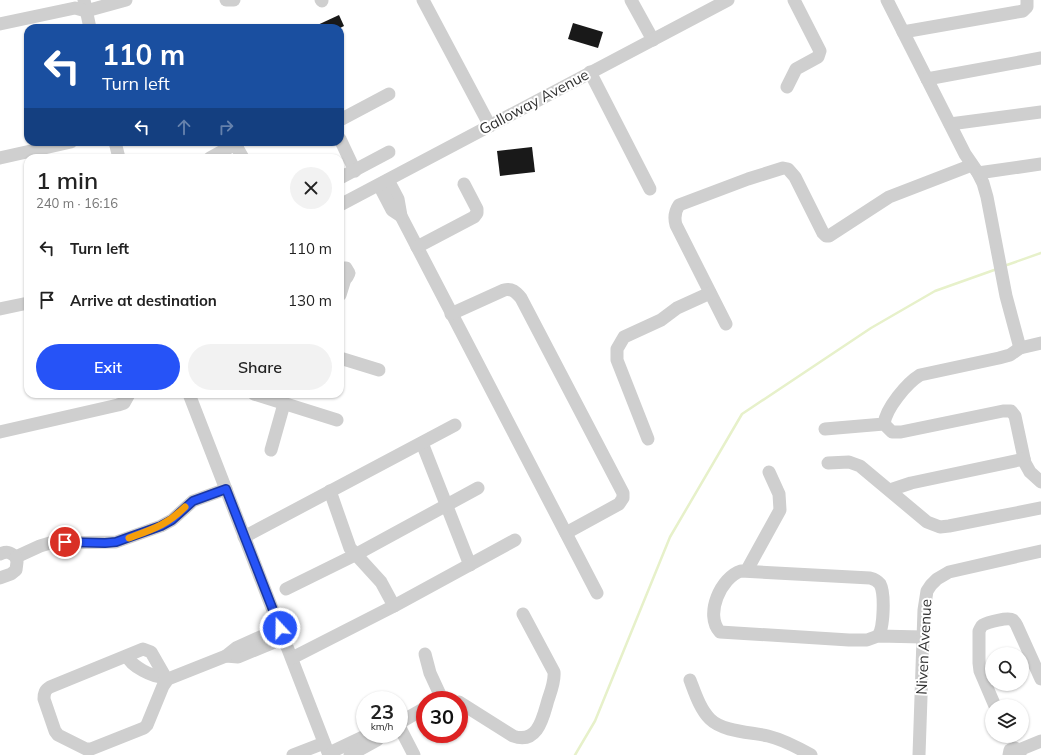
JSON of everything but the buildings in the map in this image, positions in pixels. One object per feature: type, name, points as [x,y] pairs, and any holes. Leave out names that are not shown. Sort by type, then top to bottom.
[{"type":"street","points":[[0,24],[82,5],[126,0]]},
{"type":"street","points":[[226,0],[234,0]]},
{"type":"street","points":[[422,0],[490,126]]},
{"type":"street","points":[[631,0],[653,40]]},
{"type":"street","name":"Galloway Avenue","points":[[344,203],[728,0]]},
{"type":"street","points":[[787,87],[796,69],[818,57],[820,51],[794,0]]},
{"type":"street","points":[[887,0],[965,154],[983,183],[1005,290],[1020,348]]},
{"type":"street","points":[[903,32],[1023,11],[1027,7],[1027,0]]},
{"type":"street","points":[[82,5],[89,24]]},
{"type":"street","points":[[927,79],[1041,58]]},
{"type":"street","points":[[590,72],[650,189]]},
{"type":"street","points":[[344,118],[389,94]]},
{"type":"street","points":[[950,124],[1041,112]]},
{"type":"street","points":[[0,158],[53,146]]},
{"type":"street","points":[[217,154],[232,146]]},
{"type":"street","points":[[343,146],[355,171]]},
{"type":"street","points":[[344,176],[389,152]]},
{"type":"street","points":[[726,324],[674,220],[677,208],[683,203],[748,179],[783,168],[788,169],[795,177],[823,233],[828,236],[889,197],[975,169],[1041,164]]},
{"type":"street","points":[[384,182],[398,199],[401,216],[416,247],[597,593]]},
{"type":"street","points":[[416,247],[474,217],[477,210],[464,184]]},
{"type":"street","points":[[451,314],[504,290],[512,290],[521,298],[623,496],[620,504],[566,533]]},
{"type":"street","points":[[648,439],[617,360],[617,349],[624,337],[661,320],[677,308],[710,293]]},
{"type":"street","points":[[0,309],[24,304]]},
{"type":"street","points":[[884,424],[885,417],[893,404],[910,383],[920,375],[999,358],[1010,355],[1020,348],[1041,343]]},
{"type":"street","points":[[344,359],[379,370]]},
{"type":"street","points":[[0,432],[118,405],[124,403],[127,398]]},
{"type":"street","points":[[191,398],[327,750]]},
{"type":"street","points":[[266,398],[337,420]]},
{"type":"street","points":[[271,450],[284,404]]},
{"type":"street","points":[[884,424],[892,432],[902,432],[1003,411],[1011,411],[1015,416],[1024,459],[1030,472],[1041,482]]},
{"type":"street","points":[[825,430],[884,424]]},
{"type":"street","points":[[244,537],[455,425]]},
{"type":"street","points":[[422,443],[470,565]]},
{"type":"street","points":[[890,490],[926,480],[1024,459]]},
{"type":"street","points":[[828,463],[855,463],[868,471],[927,522],[940,527],[1041,508]]},
{"type":"street","points":[[747,570],[780,510],[779,494],[769,472]]},
{"type":"street","points":[[286,588],[355,555],[478,488]]},
{"type":"street","points":[[16,557],[50,543],[116,542],[161,526],[172,520],[193,501],[226,489]]},
{"type":"street","points":[[330,491],[350,548],[381,582],[394,606]]},
{"type":"street","points":[[292,658],[394,606],[515,540]]},
{"type":"street","name":"Niven Avenue","points":[[919,755],[924,610],[927,591],[931,584],[937,579],[955,570],[1041,551]]},
{"type":"street","points":[[0,554],[11,552],[16,557],[17,567],[11,574],[0,578]]},
{"type":"street","points":[[878,636],[882,627],[882,592],[879,583],[874,579],[747,570],[735,573],[726,580],[718,595],[716,603],[714,620],[715,625],[720,632],[849,640],[867,640],[878,636],[923,637]]},
{"type":"street","points":[[468,708],[519,739],[529,737],[537,729],[542,718],[555,675],[554,669],[523,614]]},
{"type":"street","points":[[992,699],[982,678],[979,663],[979,631],[984,624],[1004,619],[1012,619],[1017,626],[1041,679]]},
{"type":"street","points":[[127,656],[132,664],[156,676],[166,678],[226,656],[236,648],[282,633]]},
{"type":"street","points":[[143,649],[150,651],[166,678],[150,721],[144,728],[91,749],[86,749],[58,735],[55,731],[44,699],[44,694],[50,687],[143,649]]},
{"type":"street","points":[[426,654],[430,673],[440,691]]},
{"type":"street","points":[[690,680],[704,712],[710,720],[718,725],[781,740],[811,755]]},
{"type":"street","points":[[293,755],[327,750],[356,739]]},
{"type":"street","points":[[1014,749],[1041,740]]},
{"type":"street","points":[[350,755],[372,743]]},
{"type":"street","points":[[408,743],[414,755]]},
{"type":"waterway","points":[[1004,266],[1041,253]]},
{"type":"waterway","points":[[575,755],[595,721],[670,537],[742,414],[871,328],[935,291],[997,269]]},
{"type":"slow traffic","points":[[129,538],[161,526],[172,520],[185,507]]},
{"type":"route","points":[[65,542],[116,542],[161,526],[172,520],[193,501],[226,489],[280,628]]}]
